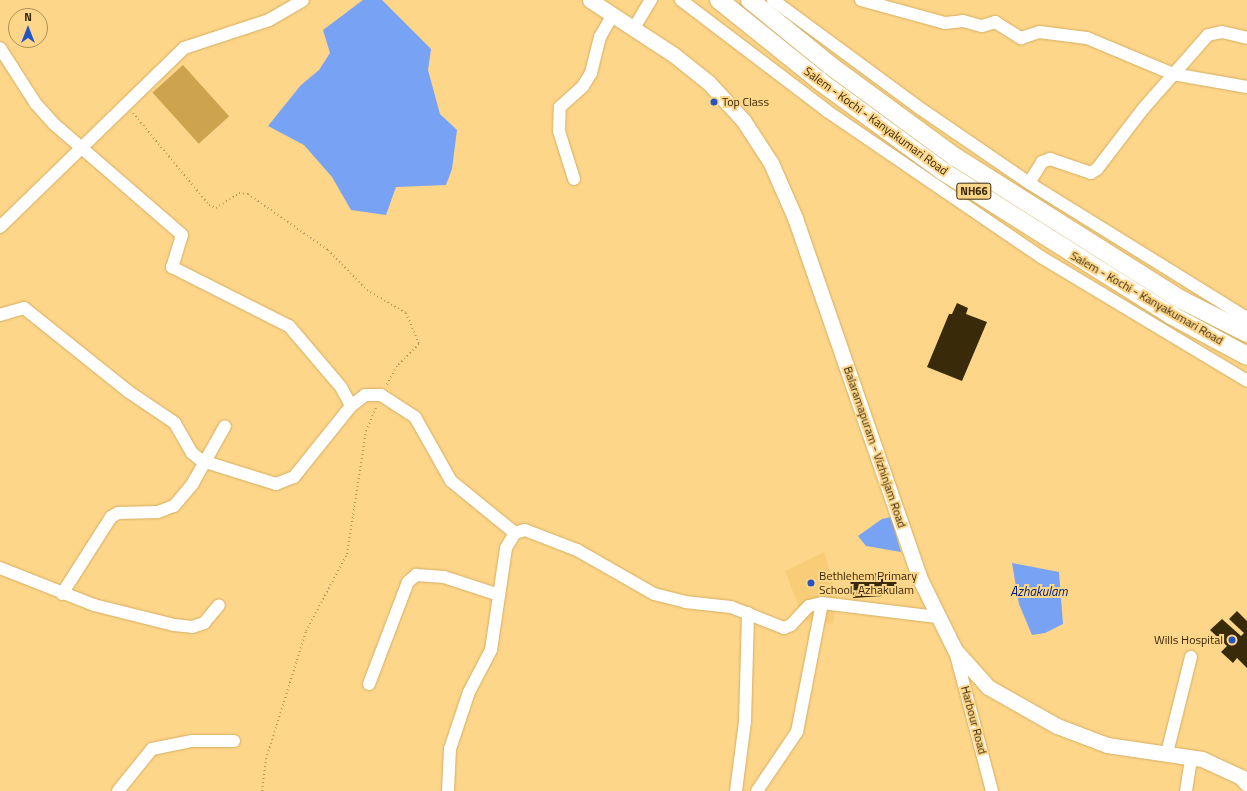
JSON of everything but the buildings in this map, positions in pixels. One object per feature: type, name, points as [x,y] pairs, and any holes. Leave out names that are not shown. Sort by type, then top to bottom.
[{"type":"highway","name":"Salem - Kochi - Kanyakumari Road","points":[[719,0],[821,82],[944,172],[1171,315],[1247,356]]},
{"type":"highway","name":"Salem - Kochi - Kanyakumari Road","points":[[750,0],[831,66],[955,157],[1180,299],[1247,334]]},
{"type":"main road","name":"Balaramapuram - Vizhinjam Road","points":[[590,0],[612,16],[634,28],[708,82],[743,120],[771,163],[795,218],[921,582],[937,618],[955,650],[988,687],[1057,726],[1107,745],[1167,753],[1191,758],[1240,776],[1247,784]]},
{"type":"street","points":[[0,227],[80,146],[184,48],[269,20],[303,0]]},
{"type":"street","points":[[634,28],[651,0]]},
{"type":"street","points":[[681,0],[827,111],[1041,257],[1247,381]]},
{"type":"street","points":[[773,0],[921,109],[1028,183],[1247,318]]},
{"type":"street","points":[[861,0],[945,24],[963,21],[982,26],[995,22],[1021,38],[1039,32],[1087,38],[1173,74],[1247,87]]},
{"type":"street","points":[[574,179],[559,131],[560,107],[583,86],[591,73],[600,37],[612,16]]},
{"type":"street","points":[[1028,183],[1042,162],[1050,159],[1091,173],[1097,170],[1173,74],[1208,35],[1222,32],[1247,38]]},
{"type":"street","points":[[0,48],[36,104],[54,124],[182,235],[172,267],[289,326],[341,387],[350,406]]},
{"type":"street","points":[[0,315],[24,308],[129,392],[175,423],[192,453],[202,461],[276,484],[285,483],[294,478],[350,406],[366,395],[381,395],[415,417],[450,481],[515,533]]},
{"type":"street","points":[[62,594],[111,517],[118,513],[167,510],[193,483],[202,461],[225,426]]},
{"type":"street","points":[[448,791],[450,749],[469,692],[491,650],[506,548],[515,533],[524,530],[577,550],[654,594],[685,602],[731,607],[784,628],[791,625],[809,606],[822,603],[937,618]]},
{"type":"street","points":[[0,568],[62,594],[94,605],[192,627],[204,623],[219,605]]},
{"type":"street","points":[[370,684],[408,582],[416,575],[444,577],[499,595]]},
{"type":"street","points":[[757,791],[797,732],[822,603]]},
{"type":"street","points":[[736,791],[745,722],[748,613]]},
{"type":"street","name":"Harbour Road","points":[[955,650],[992,791]]},
{"type":"street","points":[[1167,753],[1192,657]]},
{"type":"street","points":[[118,791],[152,749],[192,741],[234,741]]},
{"type":"street","points":[[1186,791],[1191,758]]},
{"type":"path","points":[[125,103],[209,205],[216,208],[239,193],[248,194],[328,250],[367,290],[406,313],[419,344],[397,366],[381,395],[366,431],[347,554],[306,631],[266,759],[262,791]]},
{"type":"shaded area","points":[[183,65],[229,116],[199,144],[153,92]]},
{"type":"shaded area","name":"Bethlehem Primary School, Azhakulam","points":[[824,552],[837,594],[833,624],[804,621],[785,571]]},
{"type":"water","points":[[363,0],[382,0],[431,49],[428,70],[440,114],[457,130],[452,169],[446,185],[396,187],[386,215],[351,210],[332,177],[304,145],[268,126],[301,85],[319,70],[330,53],[323,30]]},
{"type":"water","points":[[891,517],[901,552],[866,546],[858,536],[882,519]]},
{"type":"water","name":"Azhakulam","points":[[1012,563],[1059,572],[1063,624],[1045,633],[1032,635],[1019,604]]},
{"type":"place","name":"Top Class","points":[[714,102]]},
{"type":"place","name":"Bethlehem Primary School, Azhakulam","points":[[811,583]]},
{"type":"place","name":"Wills Hospital","points":[[1232,640]]}]
